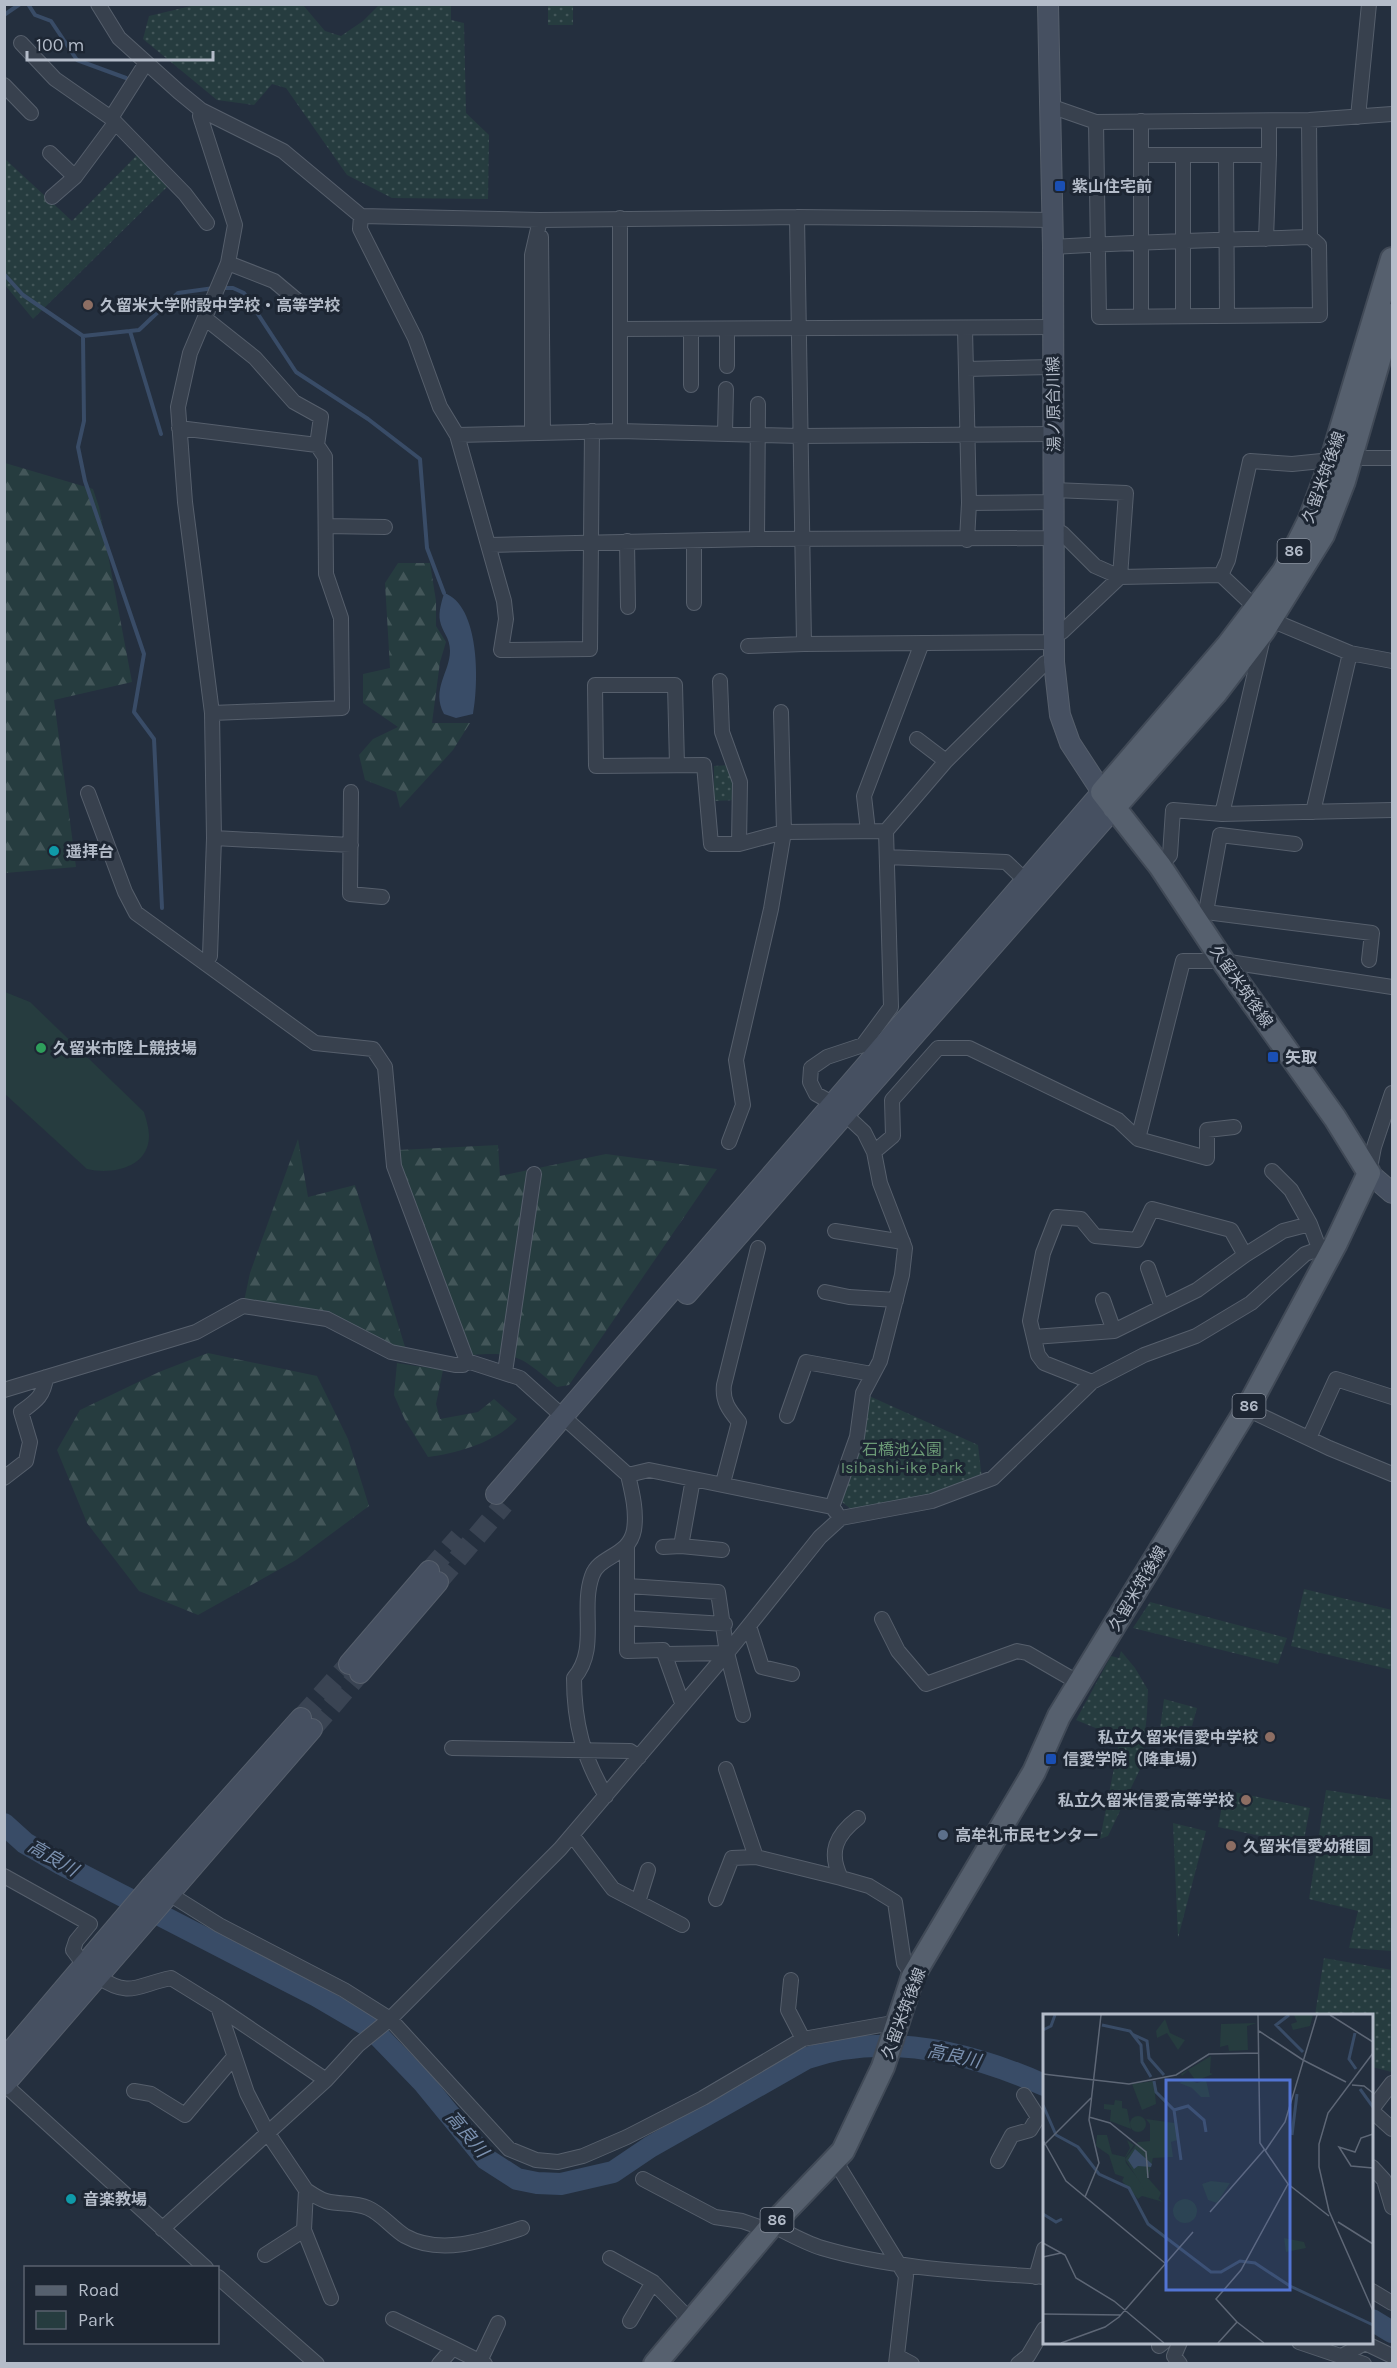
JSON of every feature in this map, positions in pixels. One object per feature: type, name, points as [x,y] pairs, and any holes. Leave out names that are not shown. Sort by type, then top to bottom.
[{"type":"main road","name":"久留米筑後線","points":[[1341,460],[1392,259]]},
{"type":"main road","name":"久留米筑後線","points":[[655,2364],[770,2228],[843,2151],[884,2063],[913,1976],[995,1841],[1079,1683],[1247,1409],[1328,1246],[1368,1173],[1335,1118],[1223,961],[1201,916],[1108,800],[1264,620],[1289,561],[1341,460],[1392,315]]},
{"type":"street","points":[[98,4],[119,38],[201,110],[284,150],[361,216],[540,220],[797,217],[1052,220]]},
{"type":"street","name":"湯ノ原合川線","points":[[1048,4],[1053,247],[1051,327],[1054,434],[1054,662],[1060,716],[1070,743],[1108,800]]},
{"type":"street","points":[[1358,117],[1369,4]]},
{"type":"street","points":[[21,43],[55,79],[113,121],[185,194],[207,223]]},
{"type":"street","points":[[52,197],[75,177],[113,121],[146,63]]},
{"type":"street","points":[[4,85],[31,113]]},
{"type":"street","points":[[1050,106],[1096,122],[1309,120],[1392,114]]},
{"type":"street","points":[[201,110],[200,116],[235,225],[228,263],[190,353],[182,382],[179,428],[212,713],[214,838],[210,956],[206,962]]},
{"type":"street","points":[[1309,120],[1310,237]]},
{"type":"street","points":[[1141,121],[1141,315]]},
{"type":"street","points":[[1266,238],[1269,121]]},
{"type":"street","points":[[1053,247],[1098,244],[1141,242],[1310,237],[1319,245],[1320,315],[1099,317],[1098,244],[1096,122]]},
{"type":"street","points":[[50,153],[75,177]]},
{"type":"street","points":[[1141,155],[1269,155]]},
{"type":"street","points":[[1183,155],[1183,315]]},
{"type":"street","points":[[1226,155],[1227,316]]},
{"type":"street","points":[[361,216],[360,229],[415,338],[440,407],[457,435],[504,601],[506,619],[501,650],[590,649],[592,431]]},
{"type":"street","points":[[797,217],[804,644]]},
{"type":"street","points":[[620,218],[620,430]]},
{"type":"street","points":[[538,433],[540,220]]},
{"type":"street","points":[[228,263],[274,281],[299,302]]},
{"type":"street","points":[[206,318],[255,358],[294,402],[321,417],[317,445],[325,457],[326,574],[341,618],[342,708],[212,713]]},
{"type":"street","points":[[620,329],[691,331],[1051,327]]},
{"type":"street","points":[[965,329],[969,503],[967,540]]},
{"type":"street","points":[[727,330],[727,366]]},
{"type":"street","points":[[691,331],[691,385]]},
{"type":"street","points":[[966,369],[1052,367]]},
{"type":"street","points":[[725,433],[726,389]]},
{"type":"street","points":[[757,539],[758,405]]},
{"type":"street","points":[[179,428],[317,445]]},
{"type":"street","points":[[457,435],[620,430],[800,436],[1054,434]]},
{"type":"street","points":[[1221,575],[1228,560],[1250,461],[1292,464],[1392,458]]},
{"type":"street","points":[[748,646],[922,643],[1054,637],[1119,577],[1126,493],[969,503]]},
{"type":"street","points":[[326,526],[385,527]]},
{"type":"street","points":[[489,545],[757,539],[967,540],[1054,536],[1062,533],[1095,566],[1119,577],[1221,575],[1264,620],[1350,653],[1392,661]]},
{"type":"street","points":[[627,542],[628,607]]},
{"type":"street","points":[[694,542],[694,603]]},
{"type":"street","points":[[1222,814],[1264,620]]},
{"type":"street","points":[[868,831],[864,796],[922,643]]},
{"type":"street","points":[[1313,812],[1350,653]]},
{"type":"street","points":[[832,1507],[858,1437],[863,1393],[880,1361],[902,1275],[903,1242],[880,1183],[874,1152],[864,1132],[839,1109],[816,1094],[810,1082],[811,1068],[827,1058],[863,1045],[891,1007],[886,831],[946,761],[1045,663],[1054,662]]},
{"type":"street","points":[[720,681],[722,732],[740,782],[740,844]]},
{"type":"street","points":[[677,765],[675,685],[595,685],[596,766],[704,765],[711,844],[740,844],[784,832],[886,831]]},
{"type":"street","points":[[729,1142],[743,1105],[736,1060],[771,909],[784,832],[781,712]]},
{"type":"street","points":[[917,739],[946,761]]},
{"type":"street","points":[[351,792],[350,894],[382,897]]},
{"type":"street","points":[[88,793],[125,892],[136,914],[206,962],[315,1043],[373,1049],[381,1057],[385,1067],[393,1132],[394,1166],[467,1361]]},
{"type":"street","points":[[839,1109],[1026,881],[1108,800]]},
{"type":"street","points":[[500,1499],[1108,800]]},
{"type":"street","points":[[1160,866],[1170,855],[1173,810],[1222,814],[1392,810]]},
{"type":"street","points":[[1295,844],[1220,835],[1201,916],[1372,933],[1368,960]]},
{"type":"street","points":[[214,838],[351,845]]},
{"type":"street","points":[[887,857],[1006,862],[1026,881]]},
{"type":"street","points":[[1138,1139],[1183,961],[1223,961],[1392,987]]},
{"type":"street","points":[[874,1152],[893,1136],[892,1100],[938,1048],[969,1048],[1118,1120],[1138,1139],[1207,1158],[1207,1130],[1234,1127]]},
{"type":"street","points":[[1392,1093],[1368,1173],[1392,1193]]},
{"type":"street","points":[[162,2229],[326,2080],[358,2045],[390,2019],[572,1835],[682,1703],[727,1653],[820,1537],[841,1518],[932,1501],[993,1478],[1092,1382],[1144,1355],[1196,1336],[1251,1303],[1305,1254],[1328,1246],[1310,1224],[1291,1190],[1272,1171]]},
{"type":"street","points":[[505,1372],[534,1174]]},
{"type":"street","points":[[1092,1382],[1044,1363],[1038,1355],[1030,1321],[1043,1253],[1057,1217],[1081,1219],[1095,1236],[1137,1240],[1152,1209],[1231,1230],[1245,1255]]},
{"type":"street","points":[[1034,1337],[1114,1331],[1197,1290],[1245,1255],[1283,1232],[1310,1224]]},
{"type":"street","points":[[836,1232],[903,1242]]},
{"type":"street","points":[[723,1483],[739,1422],[727,1408],[723,1385],[758,1248]]},
{"type":"street","points":[[1148,1268],[1162,1307]]},
{"type":"street","points":[[825,1292],[896,1300]]},
{"type":"street","points":[[1103,1300],[1114,1331]]},
{"type":"street","points":[[4,1390],[111,1360],[196,1332],[243,1306],[294,1312],[327,1319],[391,1352],[455,1365],[463,1365],[467,1361]]},
{"type":"street","points":[[467,1361],[520,1378],[628,1474],[634,1509],[634,1531],[627,1547],[627,1651],[663,1650],[682,1703]]},
{"type":"street","points":[[787,1416],[806,1362],[872,1374]]},
{"type":"street","points":[[4,1478],[26,1461],[30,1442],[21,1412],[38,1400],[44,1391],[46,1377]]},
{"type":"street","points":[[1309,1438],[1336,1379],[1392,1397]]},
{"type":"street","points":[[1247,1409],[1392,1474]]},
{"type":"street","points":[[628,1474],[649,1470],[723,1483],[832,1507],[841,1518]]},
{"type":"street","points":[[681,1546],[693,1479]]},
{"type":"street","points":[[663,1547],[681,1546],[722,1550]]},
{"type":"street","points":[[606,1796],[592,1772],[584,1748],[574,1710],[574,1678],[584,1667],[587,1654],[589,1586],[593,1572],[627,1547]]},
{"type":"street","points":[[354,1668],[433,1576]]},
{"type":"street","points":[[628,1586],[718,1592],[725,1624],[727,1653],[743,1715]]},
{"type":"street","points":[[627,1618],[725,1624]]},
{"type":"street","points":[[882,1619],[898,1651],[926,1684],[1017,1651],[1027,1653],[1079,1683]]},
{"type":"street","points":[[749,1626],[762,1667],[792,1674]]},
{"type":"street","points":[[665,1654],[727,1653]]},
{"type":"street","points":[[4,2059],[92,1972],[143,1927],[171,1895],[306,1723],[152,1885],[125,1918],[92,1972],[5,2084],[204,2266]]},
{"type":"street","points":[[452,1748],[584,1748],[630,1751],[639,1757]]},
{"type":"street","points":[[726,1768],[756,1857]]},
{"type":"street","points":[[841,1878],[835,1865],[834,1851],[846,1827],[858,1818]]},
{"type":"street","points":[[572,1835],[613,1889],[682,1925]]},
{"type":"street","points":[[716,1899],[732,1858],[756,1857],[869,1886],[895,1902],[904,1963],[913,1976]]},
{"type":"street","points":[[638,1902],[648,1870]]},
{"type":"street","points":[[4,1876],[90,1924],[76,1941],[73,1950],[92,1972],[119,1989],[128,1990],[171,1978],[326,2080]]},
{"type":"street","points":[[171,1895],[219,1925],[344,1990],[390,2019],[509,2149],[536,2160],[558,2162],[584,2156],[627,2138],[703,2098],[803,2039],[898,2022]]},
{"type":"street","points":[[791,1980],[788,2010],[803,2039]]},
{"type":"street","points":[[218,2007],[247,2093],[267,2132],[306,2190],[326,2201],[359,2205],[370,2209],[403,2234],[421,2243],[443,2245],[482,2241],[522,2228]]},
{"type":"street","points":[[134,2091],[151,2094],[185,2115],[234,2057]]},
{"type":"street","points":[[1373,2107],[1392,2083]]},
{"type":"street","points":[[998,2161],[1012,2135],[1030,2130],[1038,2117],[1024,2095]]},
{"type":"street","points":[[1373,2112],[1392,2129]]},
{"type":"street","points":[[834,2159],[906,2276],[897,2360],[912,2364]]},
{"type":"street","points":[[1373,2168],[1388,2178],[1392,2207]]},
{"type":"street","points":[[643,2179],[715,2217],[742,2220],[770,2228],[820,2248],[899,2263],[1040,2277],[1043,2256]]},
{"type":"street","points":[[306,2190],[304,2230],[331,2298]]},
{"type":"street","points":[[265,2255],[304,2230]]},
{"type":"street","points":[[610,2258],[653,2282],[691,2321]]},
{"type":"street","points":[[219,2278],[317,2364]]},
{"type":"street","points":[[630,2320],[653,2282]]},
{"type":"street","points":[[1373,2292],[1392,2303]]},
{"type":"street","points":[[393,2319],[483,2362],[498,2323]]},
{"type":"street","points":[[1018,2364],[1028,2356],[1043,2331]]},
{"type":"street","points":[[1180,2344],[1174,2356],[1180,2364]]},
{"type":"street","points":[[1302,2344],[1364,2364]]},
{"type":"street","points":[[1340,2357],[1363,2344]]},
{"type":"street","points":[[1367,2344],[1392,2356]]},
{"type":"street","points":[[439,2364],[453,2348]]},
{"type":"green space","points":[[195,5],[303,5],[325,31],[341,36],[363,21],[379,5],[451,5],[451,20],[464,23],[466,113],[489,135],[488,199],[392,198],[347,175],[286,88],[272,84],[254,105],[217,100],[143,39],[149,16]]},
{"type":"green space","points":[[548,5],[573,5],[573,25],[548,25]]},
{"type":"green space","points":[[140,152],[171,183],[33,319],[5,285],[4,158],[72,221]]},
{"type":"green space","points":[[5,463],[93,489],[99,507],[132,682],[54,700],[76,867],[5,873]]},
{"type":"green space","points":[[398,563],[430,563],[436,601],[436,626],[446,642],[440,662],[432,723],[470,723],[453,750],[400,808],[396,792],[365,780],[359,755],[373,739],[398,727],[363,703],[363,674],[390,668],[385,583]]},
{"type":"green space","points":[[730,765],[736,780],[737,800],[714,801],[714,766]]},
{"type":"green space","name":"久留米市陸上競技場","points":[[5,992],[30,1002],[144,1112],[149,1136],[143,1156],[136,1162],[117,1170],[87,1169],[5,1094]]},
{"type":"green space","points":[[298,1139],[308,1197],[355,1185],[406,1350],[327,1319],[243,1306],[250,1273]]},
{"type":"green space","points":[[498,1145],[500,1176],[606,1154],[717,1169],[569,1385],[557,1387],[528,1364],[511,1356],[473,1355],[396,1172],[399,1150]]},
{"type":"green space","points":[[208,1353],[317,1376],[348,1439],[369,1506],[296,1560],[198,1615],[139,1591],[87,1523],[57,1450],[80,1410],[159,1372]]},
{"type":"green space","points":[[397,1363],[443,1370],[436,1404],[440,1419],[478,1412],[494,1399],[517,1419],[488,1440],[452,1453],[428,1457],[405,1420],[394,1395]]},
{"type":"green space","name":"石橋池公園 Isibashi-ike Park","points":[[867,1395],[978,1445],[982,1479],[932,1496],[852,1510],[842,1502],[862,1440]]},
{"type":"green space","points":[[1304,1589],[1392,1610],[1392,1670],[1291,1646]]},
{"type":"green space","points":[[1150,1602],[1287,1638],[1278,1664],[1133,1628]]},
{"type":"green space","points":[[1121,1651],[1135,1668],[1148,1690],[1142,1765],[1108,1836],[1100,1839],[1120,1738],[1076,1720],[1111,1656],[1119,1658]]},
{"type":"green space","points":[[1164,1699],[1197,1708],[1192,1726],[1180,1726],[1169,1740],[1159,1737]]},
{"type":"green space","points":[[1225,1790],[1310,1808],[1303,1845],[1218,1827]]},
{"type":"green space","points":[[1326,1790],[1392,1800],[1392,1951],[1349,1948],[1358,1911],[1309,1899]]},
{"type":"green space","points":[[1173,1823],[1206,1831],[1178,1938]]},
{"type":"green space","points":[[1324,1958],[1392,1970],[1392,2072],[1373,2067],[1373,2014],[1315,2014]]},
{"type":"water","points":[[444,593],[456,600],[465,613],[471,628],[476,665],[473,714],[456,718],[444,714],[439,697],[450,651],[440,618]]},
{"type":"waterway","points":[[4,15],[20,4]]},
{"type":"waterway","points":[[28,4],[35,15],[51,21],[77,60],[126,78]]},
{"type":"waterway","points":[[4,274],[23,295],[83,336],[84,421],[78,447],[85,481],[144,654],[134,712],[154,739],[162,908]]},
{"type":"waterway","points":[[83,336],[139,330],[178,293],[214,288]]},
{"type":"waterway","points":[[221,288],[233,288],[244,293],[296,372],[368,419],[420,459],[427,548],[444,593]]},
{"type":"waterway","points":[[130,331],[161,434]]},
{"type":"waterway","name":"高良川","points":[[4,1824],[25,1843],[61,1864],[317,1996],[370,2027],[423,2082],[486,2159],[517,2179],[561,2184],[613,2172],[650,2147],[807,2058],[837,2050],[867,2046],[928,2049],[988,2063],[1043,2085]]},
{"type":"waterway","name":"高良川","points":[[1373,2321],[1392,2332]]},
{"type":"tunnel","points":[[438,1582],[504,1504]]},
{"type":"tunnel","points":[[429,1571],[459,1537]]},
{"type":"tunnel","points":[[301,1718],[349,1664]]},
{"type":"tunnel","points":[[312,1729],[360,1673]]},
{"type":"place","name":"紫山住宅前","points":[[1060,186]]},
{"type":"place","name":"久留米大学附設中学校・高等学校","points":[[88,305]]},
{"type":"place","name":"遥拝台","points":[[54,851]]},
{"type":"place","name":"久留米市陸上競技場","points":[[41,1048]]},
{"type":"place","name":"矢取","points":[[1273,1057]]},
{"type":"place","name":"私立久留米信愛中学校","points":[[1270,1737]]},
{"type":"place","name":"信愛学院（降車場）","points":[[1051,1759]]},
{"type":"place","name":"私立久留米信愛高等学校","points":[[1246,1800]]},
{"type":"place","name":"高牟礼市民センター","points":[[943,1835]]},
{"type":"place","name":"久留米信愛幼稚園","points":[[1231,1846]]},
{"type":"place","name":"音楽教場","points":[[71,2199]]}]
